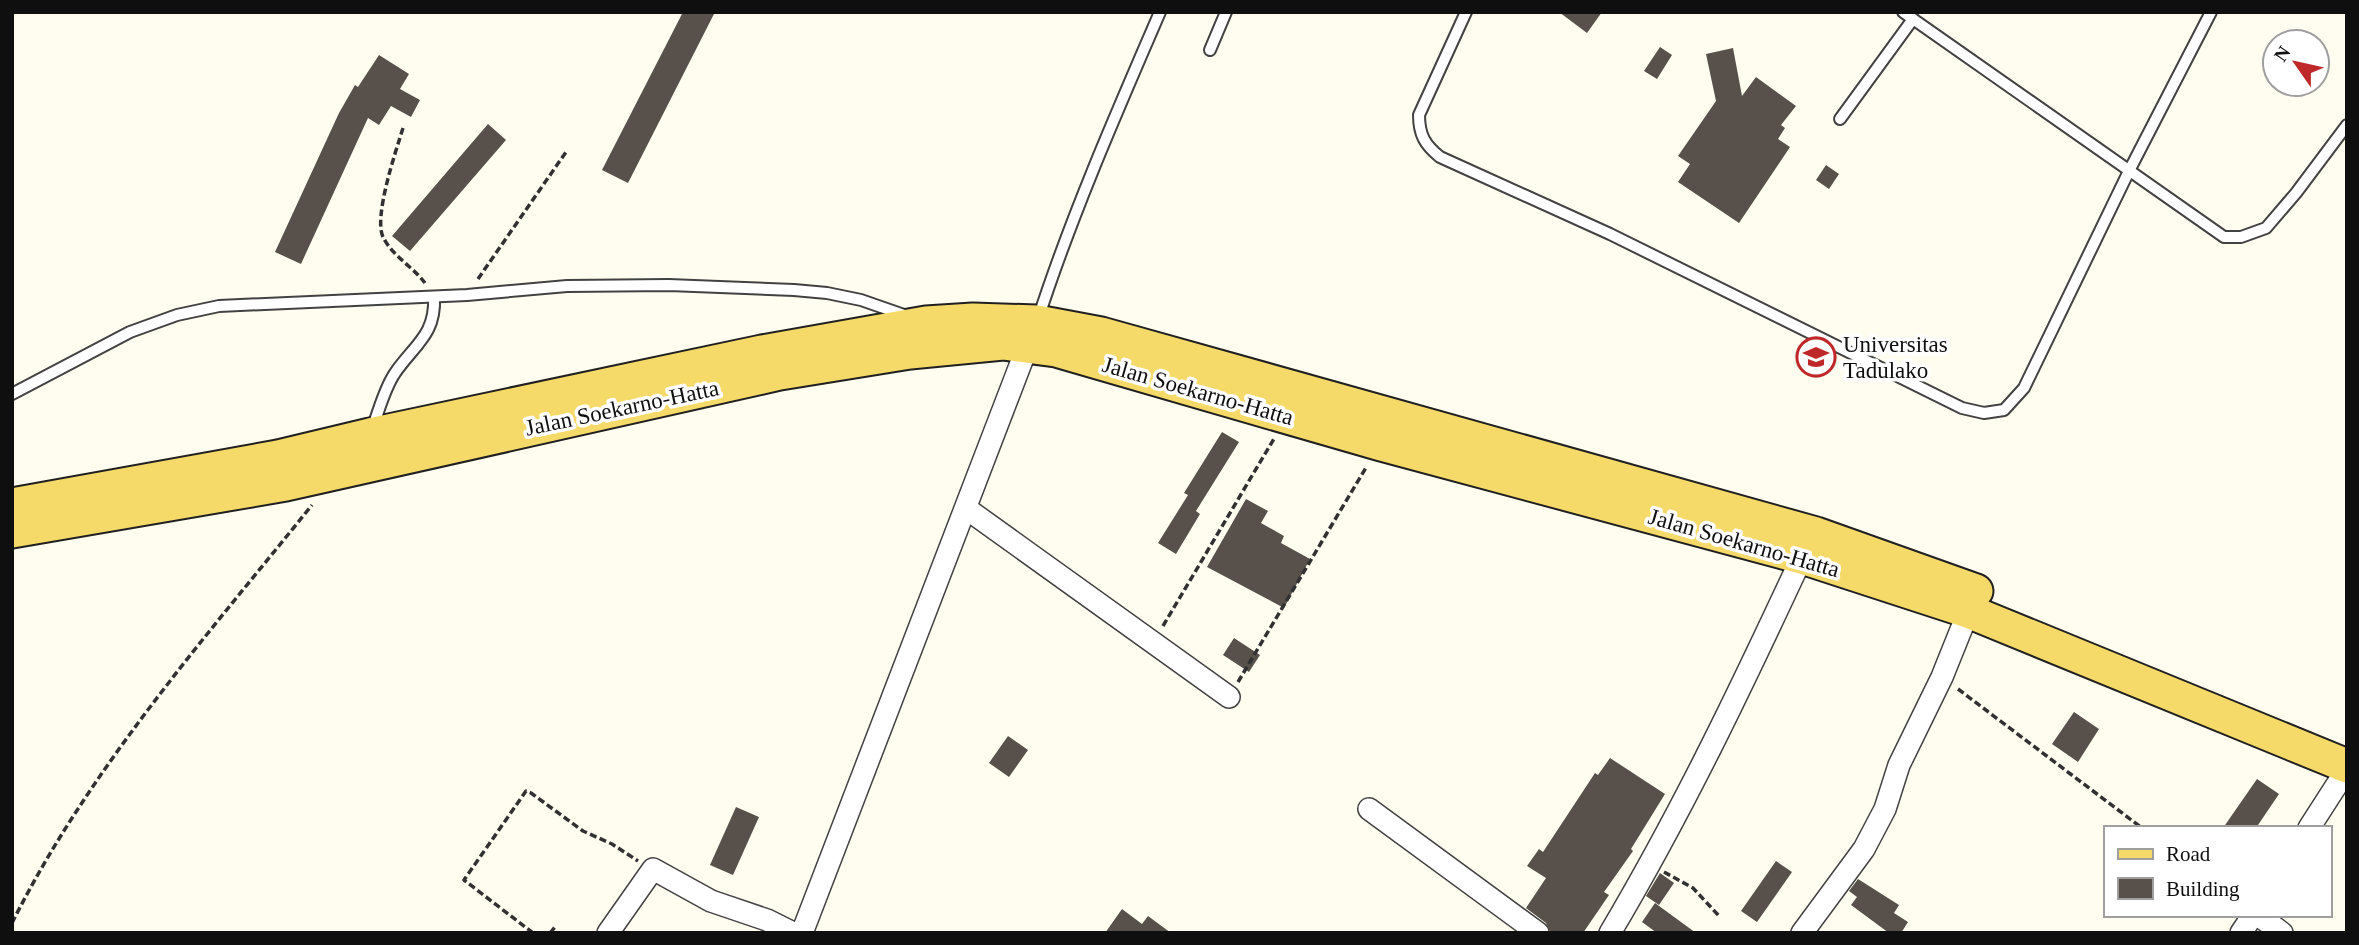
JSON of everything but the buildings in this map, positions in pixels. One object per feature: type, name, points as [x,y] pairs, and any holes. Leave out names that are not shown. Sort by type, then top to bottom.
[{"type":"main road","name":"Jalan Soekarno-Hatta","points":[[12,531],[285,484],[389,441],[749,355],[926,323],[972,320],[1033,334],[1101,334],[1816,534],[2347,767]]},
{"type":"main road","name":"Jalan Soekarno-Hatta","points":[[1033,334],[1056,350],[1381,444],[1973,601],[2347,741]]},
{"type":"main road","name":"Jalan Soekarno-Hatta","points":[[12,505],[278,457],[389,441],[780,373],[910,352],[1003,343],[1033,334]]},
{"type":"street","points":[[802,933],[1033,334]]},
{"type":"street","points":[[967,509],[1229,697]]},
{"type":"street","points":[[1610,933],[1716,742],[1802,557]]},
{"type":"street","points":[[1801,933],[1864,849],[1885,809],[1899,765],[1942,677],[1973,601]]},
{"type":"street","points":[[2310,826],[2347,767]]},
{"type":"street","points":[[1369,808],[1538,933]]},
{"type":"street","points":[[608,933],[655,869],[711,901],[767,920],[793,933]]},
{"type":"street","points":[[2241,933],[2254,917]]},
{"type":"street","points":[[2259,917],[2282,933]]},
{"type":"lane","points":[[1033,334],[1086,183],[1160,12]]},
{"type":"lane","points":[[1210,50],[1226,12]]},
{"type":"lane","points":[[1466,12],[1419,116],[1419,132],[1428,147],[1440,158],[1610,234],[1962,408],[1984,413],[2004,410],[2024,387],[2129,171],[2211,12]]},
{"type":"lane","points":[[1840,119],[1908,15],[2224,237],[2241,237],[2266,228],[2347,125]]},
{"type":"lane","points":[[12,394],[131,332],[177,315],[219,306],[434,297],[567,286],[669,285],[794,290],[861,300],[926,323]]},
{"type":"lane","points":[[389,441],[389,384],[395,372],[424,338],[433,317],[434,297]]},
{"type":"path","points":[[403,128],[383,195],[382,236],[396,255],[421,278],[434,297]]},
{"type":"path","points":[[467,295],[566,152]]},
{"type":"path","points":[[1154,642],[1287,417]]},
{"type":"path","points":[[1229,697],[1302,571],[1381,444]]},
{"type":"path","points":[[12,923],[95,783],[175,675],[314,502]]},
{"type":"path","points":[[1942,677],[2139,826]]},
{"type":"path","points":[[533,933],[464,880],[526,791],[583,831],[612,844],[652,870]]},
{"type":"path","points":[[1650,865],[1693,888],[1720,917]]},
{"type":"path","points":[[550,933],[555,927]]},
{"type":"place","name":"Universitas Tadulako","points":[[1816,357]]}]
